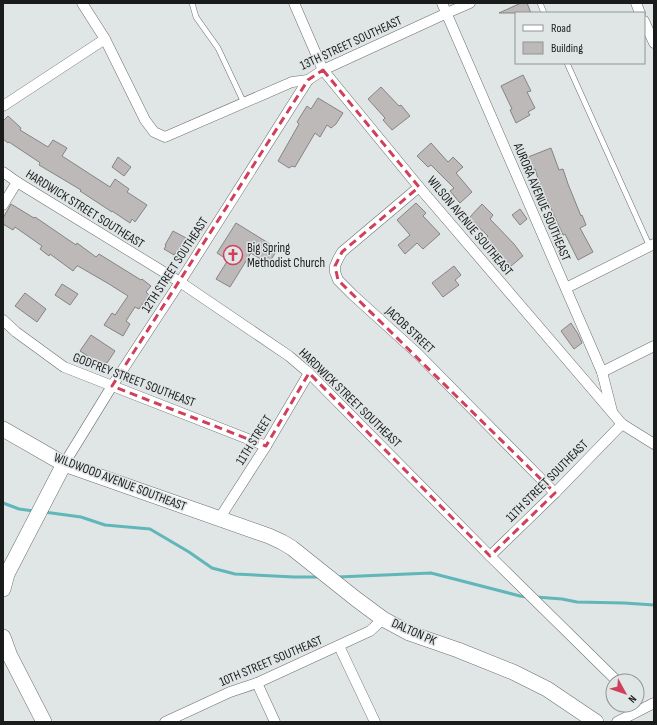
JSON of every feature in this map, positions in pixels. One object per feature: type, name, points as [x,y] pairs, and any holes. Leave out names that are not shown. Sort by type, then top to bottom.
[{"type":"main road","name":"WILDWOOD AVENUE SOUTHEAST","points":[[3,429],[64,464],[219,519]]},
{"type":"main road","points":[[3,589],[7,574],[64,464]]},
{"type":"main road","name":"DALTON PK","points":[[219,519],[269,536],[292,548],[356,599],[408,633],[458,650],[512,672],[547,689],[596,722]]},
{"type":"main road","points":[[3,637],[10,656],[43,722]]},
{"type":"street","points":[[3,106],[105,39],[82,3]]},
{"type":"street","name":"WILSON AVENUE SOUTHEAST","points":[[294,3],[323,70],[419,187],[612,413],[622,424],[654,444]]},
{"type":"street","name":"AURORA AVENUE SOUTHEAST","points":[[442,3],[602,372],[612,413]]},
{"type":"street","name":"13TH STREET SOUTHEAST","points":[[105,39],[145,120],[154,132],[165,137],[292,82],[308,80],[323,70],[470,3]]},
{"type":"street","points":[[645,23],[654,43]]},
{"type":"street","name":"12TH STREET SOUTHEAST","points":[[64,464],[112,386],[308,80]]},
{"type":"street","name":"HARDWICK STREET SOUTHEAST","points":[[3,172],[180,282],[288,356],[309,373],[490,556],[609,673]]},
{"type":"street","points":[[3,205],[17,182]]},
{"type":"street","name":"JACOB STREET","points":[[419,187],[342,252],[335,266],[335,272],[338,280],[418,354],[555,492]]},
{"type":"street","points":[[566,288],[652,246]]},
{"type":"street","name":"GODFREY STREET SOUTHEAST","points":[[3,320],[16,332],[64,367],[266,446]]},
{"type":"street","points":[[602,372],[654,346]]},
{"type":"street","name":"11TH STREET","points":[[219,519],[266,446],[309,373]]},
{"type":"street","name":"11TH STREET SOUTHEAST","points":[[490,556],[622,424]]},
{"type":"street","name":"10TH STREET SOUTHEAST","points":[[165,722],[230,692],[257,683],[339,646],[370,631],[383,618]]},
{"type":"street","points":[[339,646],[375,722]]},
{"type":"street","points":[[257,683],[275,722]]},
{"type":"street","points":[[617,722],[628,713]]},
{"type":"lane","points":[[192,3],[196,17],[218,48],[244,103]]},
{"type":"lane","points":[[567,64],[652,246]]},
{"type":"highlighted area","points":[[323,70],[419,187],[342,252],[335,266],[338,280],[555,493],[490,556],[309,373],[266,446],[112,386],[308,80]]},
{"type":"building","points":[[521,3],[527,3],[531,12],[515,13],[499,13]]},
{"type":"building","points":[[523,75],[531,91],[527,92],[535,108],[528,112],[530,115],[516,123],[510,110],[512,109],[501,86]]},
{"type":"building","points":[[381,87],[399,106],[401,105],[410,116],[392,130],[383,120],[385,118],[368,99]]},
{"type":"building","points":[[318,98],[343,113],[336,124],[331,128],[327,125],[320,137],[315,133],[295,167],[292,166],[289,168],[278,161],[299,124],[297,122],[307,106],[311,109]]},
{"type":"building","points":[[8,116],[21,128],[20,130],[48,147],[53,140],[67,148],[62,156],[110,187],[115,179],[129,189],[127,192],[147,205],[135,222],[132,219],[130,223],[112,212],[80,191],[81,190],[39,165],[39,162],[3,139],[3,121]]},
{"type":"building","points":[[431,143],[448,162],[453,157],[463,167],[456,173],[472,192],[460,203],[450,191],[454,188],[431,165],[428,167],[417,156]]},
{"type":"building","points":[[551,148],[559,170],[563,169],[581,216],[582,215],[586,225],[580,228],[593,252],[578,260],[565,234],[563,235],[542,191],[535,169],[533,170],[528,157]]},
{"type":"building","points":[[118,157],[131,167],[124,176],[112,167]]},
{"type":"building","points":[[416,203],[426,213],[423,216],[440,234],[423,249],[417,243],[405,254],[398,245],[410,235],[397,220]]},
{"type":"building","points":[[11,204],[34,218],[35,217],[76,245],[77,243],[96,257],[99,254],[141,280],[142,279],[151,286],[146,292],[149,295],[139,309],[135,307],[126,321],[130,324],[123,336],[104,325],[112,313],[115,315],[128,296],[78,266],[73,271],[50,254],[49,256],[40,249],[42,246],[15,227],[13,230],[3,224],[3,218]]},
{"type":"building","points":[[482,204],[493,215],[490,219],[514,244],[523,256],[511,266],[509,264],[506,265],[500,258],[501,257],[484,240],[488,236],[469,218]]},
{"type":"building","points":[[520,209],[527,219],[520,225],[512,215]]},
{"type":"building","name":"Big Spring Methodist Church","points":[[236,223],[278,249],[268,264],[251,253],[230,287],[216,279],[228,260],[217,253]]},
{"type":"building","points":[[173,231],[186,238],[177,253],[174,255],[164,249]]},
{"type":"building","points":[[454,266],[461,275],[455,280],[459,285],[443,297],[432,283]]},
{"type":"building","points":[[62,284],[78,294],[70,305],[55,295]]},
{"type":"building","points":[[25,293],[46,309],[37,322],[15,306]]},
{"type":"building","points":[[571,323],[582,343],[574,349],[561,331]]},
{"type":"building","points":[[91,335],[115,351],[107,363],[104,362],[102,365],[80,351]]},
{"type":"waterway","points":[[3,503],[19,509],[34,511]]},
{"type":"waterway","points":[[44,512],[81,517],[105,525],[150,529],[189,552],[212,568],[235,574],[320,577]]},
{"type":"waterway","points":[[338,577],[431,573],[527,597]]},
{"type":"waterway","points":[[536,597],[577,602],[654,605]]},
{"type":"place","name":"Big Spring Methodist Church","points":[[233,255]]}]
